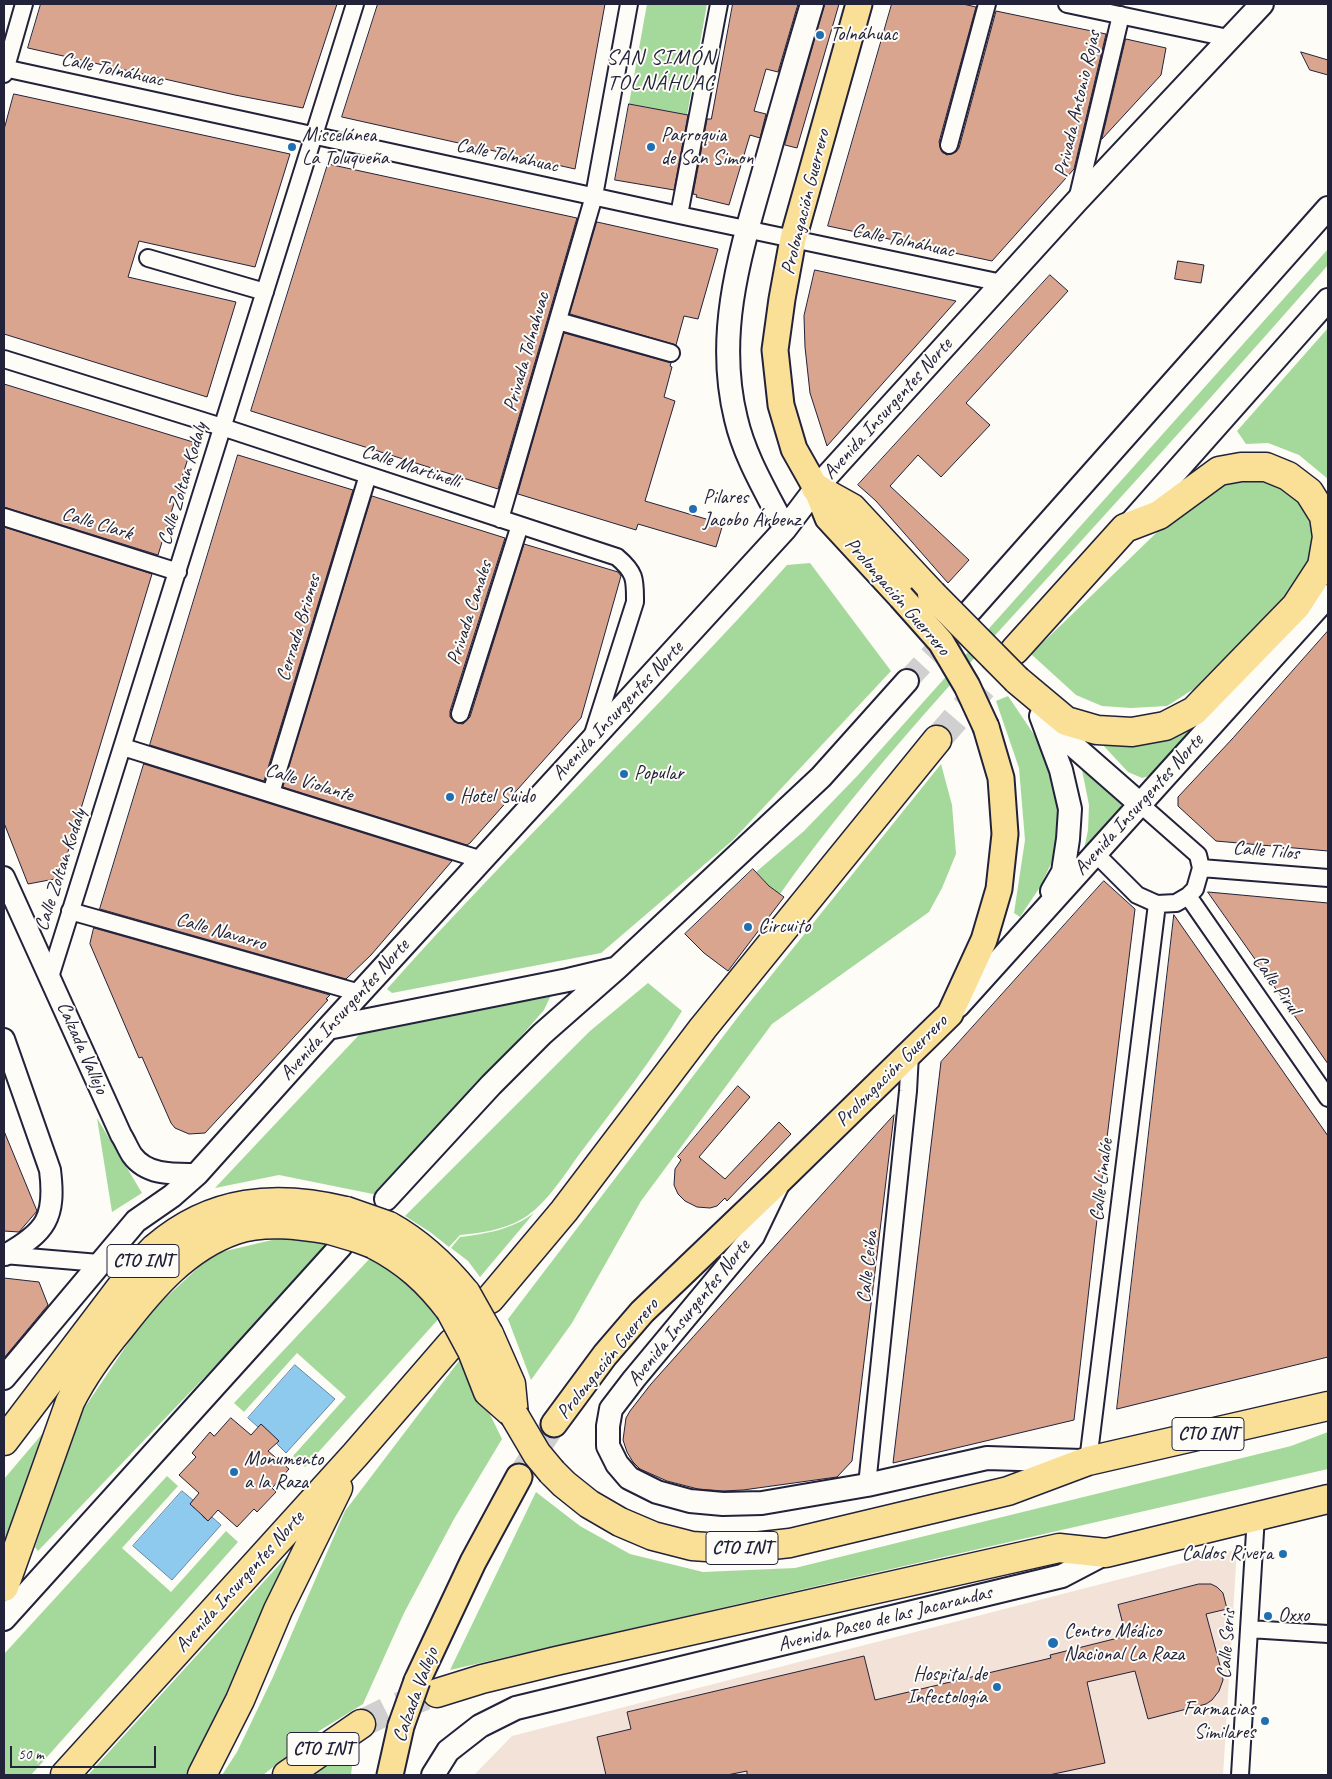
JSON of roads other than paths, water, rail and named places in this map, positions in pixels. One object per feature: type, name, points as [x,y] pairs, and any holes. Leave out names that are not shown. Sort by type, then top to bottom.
[{"type":"highway","points":[[816,488],[852,508],[932,594],[1022,684],[1066,721],[1097,730],[1132,732],[1165,726],[1194,711],[1296,606],[1322,566],[1327,537],[1324,516],[1309,492],[1288,476],[1266,467],[1241,467],[1218,471],[1159,515],[1126,528],[1015,650]]},
{"type":"highway","points":[[471,1342],[469,1301],[564,1211],[702,1028],[937,740]]},
{"type":"highway","name":"CTO INT","points":[[4,1440],[134,1270],[156,1248],[179,1231],[226,1209],[255,1202],[282,1201],[300,1202],[339,1229]]},
{"type":"highway","points":[[4,1587],[70,1402],[82,1377],[102,1349],[153,1287],[175,1265],[195,1251],[236,1230],[257,1226],[283,1224],[339,1229],[357,1238],[381,1235],[392,1254],[412,1268],[434,1289],[469,1301]]},
{"type":"highway","name":"CTO INT","points":[[471,1342],[511,1384],[514,1415],[538,1454],[564,1484],[589,1504],[620,1522],[654,1536],[692,1546],[736,1548],[790,1543],[1008,1491],[1088,1461],[1328,1406]]},
{"type":"highway","name":"Avenida Insurgentes Norte","points":[[65,1775],[355,1455],[471,1342]]},
{"type":"highway","points":[[202,1775],[240,1700],[305,1552],[355,1455]]},
{"type":"highway","name":"Avenida Paseo de las Jacarandas","points":[[1106,1553],[1328,1499]]},
{"type":"highway","points":[[427,1687],[556,1661],[1059,1548],[1106,1553]]},
{"type":"highway","name":"CTO INT","points":[[287,1775],[361,1724]]},
{"type":"main road","points":[[785,528],[747,454],[736,419],[729,383],[728,343],[732,293],[747,229],[812,4]]},
{"type":"main road","name":"Prolongación Guerrero","points":[[554,1424],[605,1356],[642,1312],[779,1182],[950,1014],[984,940],[999,889],[1005,834],[1001,778],[986,727],[968,686],[941,642],[828,518],[816,488],[794,449],[781,405],[775,350],[793,239],[859,4]]},
{"type":"main road","name":"Avenida Insurgentes Norte","points":[[4,1378],[136,1221],[172,1196],[197,1174],[785,528],[816,488],[1002,283],[1228,38],[1262,4]]},
{"type":"main road","points":[[971,610],[1328,208]]},
{"type":"main road","points":[[1126,528],[1328,300]]},
{"type":"main road","name":"Avenida Insurgentes Norte","points":[[950,1014],[1328,596]]},
{"type":"main road","points":[[386,1199],[491,1085],[542,1034],[617,968],[821,777],[907,681]]},
{"type":"main road","points":[[1022,684],[1040,716],[1061,770],[1070,809],[1063,872],[1037,918]]},
{"type":"main road","points":[[1040,716],[1140,804]]},
{"type":"main road","points":[[328,1028],[568,980],[617,968]]},
{"type":"main road","name":"Avenida Insurgentes Norte","points":[[779,1182],[753,1236],[634,1379],[612,1409],[608,1426],[608,1446],[617,1464],[629,1478],[658,1492],[690,1501],[723,1504],[762,1503],[867,1485]]},
{"type":"main road","points":[[4,1619],[339,1229]]},
{"type":"main road","name":"CTO INT","points":[[867,1485],[987,1458],[1088,1461]]},
{"type":"main road","name":"Calzada Vallejo","points":[[390,1775],[401,1726],[427,1687],[447,1617],[473,1562],[520,1478]]},
{"type":"main road","name":"Avenida Paseo de las Jacarandas","points":[[433,1775],[448,1751],[480,1726],[516,1708],[1062,1576],[1106,1553]]},
{"type":"street","points":[[4,71],[24,4]]},
{"type":"street","name":"Calle Zoltan Kodaly","points":[[50,977],[355,4]]},
{"type":"street","name":"Privada Tolnahuac","points":[[500,519],[594,196],[629,4]]},
{"type":"street","points":[[679,215],[719,4]]},
{"type":"street","points":[[949,145],[987,4]]},
{"type":"street","points":[[1067,4],[1228,38]]},
{"type":"street","name":"Privada Antonio Rojas","points":[[1076,202],[1121,15]]},
{"type":"street","name":"Calle Tolnáhuac","points":[[4,71],[1002,283]]},
{"type":"street","points":[[148,258],[265,292]]},
{"type":"street","points":[[558,321],[671,353]]},
{"type":"street","name":"Calle Martinelli","points":[[4,359],[222,427],[617,557],[630,568],[635,581],[635,602],[591,740]]},
{"type":"street","name":"Cerrada Briones","points":[[271,793],[368,475]]},
{"type":"street","name":"Calle Clark","points":[[4,517],[178,572]]},
{"type":"street","name":"Privada Canales","points":[[460,714],[520,525]]},
{"type":"street","name":"Calle Violante","points":[[123,747],[482,860]]},
{"type":"street","points":[[1096,854],[1137,895],[1157,904],[1176,902],[1188,896],[1196,889],[1201,868],[1198,855],[1140,804]]},
{"type":"street","name":"Calle Tilos","points":[[1201,868],[1328,878]]},
{"type":"street","name":"Calzada Vallejo","points":[[4,877],[121,1135],[134,1157],[153,1171],[174,1174],[197,1174]]},
{"type":"street","name":"Calle Pirul","points":[[1188,896],[1328,1098]]},
{"type":"street","name":"Calle Linalóe","points":[[1088,1461],[1157,904]]},
{"type":"street","name":"Calle Navarro","points":[[70,911],[360,993]]},
{"type":"street","points":[[4,1039],[50,1170],[53,1192],[48,1216],[39,1231],[28,1242],[4,1255]]},
{"type":"street","name":"Calle Ceiba","points":[[867,1485],[908,1091],[910,1054]]},
{"type":"street","points":[[4,1255],[99,1263]]},
{"type":"street","name":"Calle Seris","points":[[1240,1775],[1256,1516]]},
{"type":"street","points":[[1249,1629],[1328,1634]]},
{"type":"water","points":[[295,1365],[335,1399],[286,1453],[276,1443],[278,1440],[261,1424],[258,1427],[248,1418]]},
{"type":"water","points":[[182,1491],[193,1500],[190,1504],[195,1509],[197,1506],[203,1517],[208,1521],[212,1517],[221,1525],[172,1580],[133,1546]]},
{"type":"tunnel","points":[[907,681],[954,630]]},
{"type":"tunnel","points":[[937,740],[1015,650]]},
{"type":"tunnel","points":[[519,1477],[554,1424]]},
{"type":"tunnel","points":[[361,1724],[387,1711],[428,1695]]},
{"type":"place","name":"Tolnáhuac","points":[[820,35]]},
{"type":"place","name":"Miscelánea La Toluqueña","points":[[292,147]]},
{"type":"place","name":"Parroquia de San Simon","points":[[651,147]]},
{"type":"place","name":"Pilares Jacobo Árbenz","points":[[693,509]]},
{"type":"place","name":"Popular","points":[[624,774]]},
{"type":"place","name":"Hotel Suido","points":[[450,797]]},
{"type":"place","name":"Circuito","points":[[748,927]]},
{"type":"place","name":"Monumento a la Raza","points":[[234,1472]]},
{"type":"place","name":"Caldos Rivera","points":[[1283,1554]]},
{"type":"place","name":"Oxxo","points":[[1268,1616]]},
{"type":"place","name":"Centro Médico Nacional La Raza","points":[[1053,1643]]},
{"type":"place","name":"Hospital de Infectología","points":[[997,1687]]},
{"type":"place","name":"Farmacias Similares","points":[[1265,1721]]},
{"type":"district","name":"SAN SIMÓN TOLNÁHUAC","points":[[661,70]]}]
